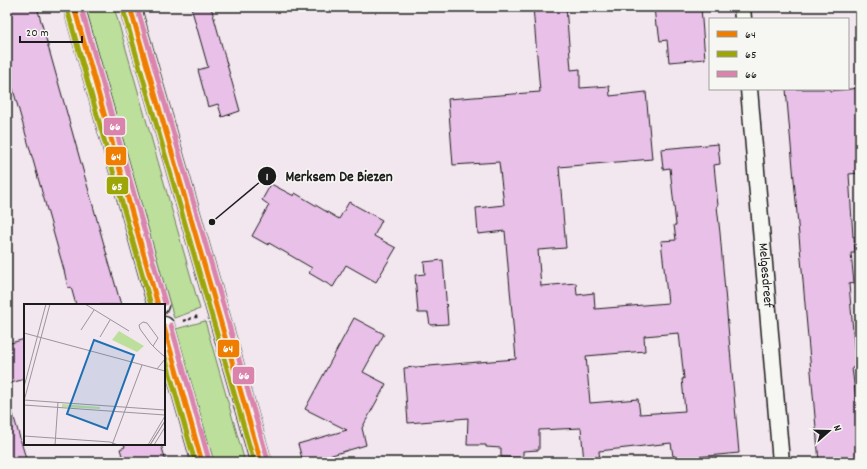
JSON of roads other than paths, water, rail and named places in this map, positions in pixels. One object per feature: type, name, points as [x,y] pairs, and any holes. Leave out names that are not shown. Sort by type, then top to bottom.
[{"type":"street","points":[[74,7],[158,304]]},
{"type":"street","points":[[130,7],[261,462]]},
{"type":"street","points":[[742,7],[743,18]]},
{"type":"street","name":"Melgesdreef","points":[[749,90],[781,462]]},
{"type":"street","points":[[172,325],[202,462]]},
{"type":"place","name":"Merksem De Biezen","points":[[212,222]]}]
